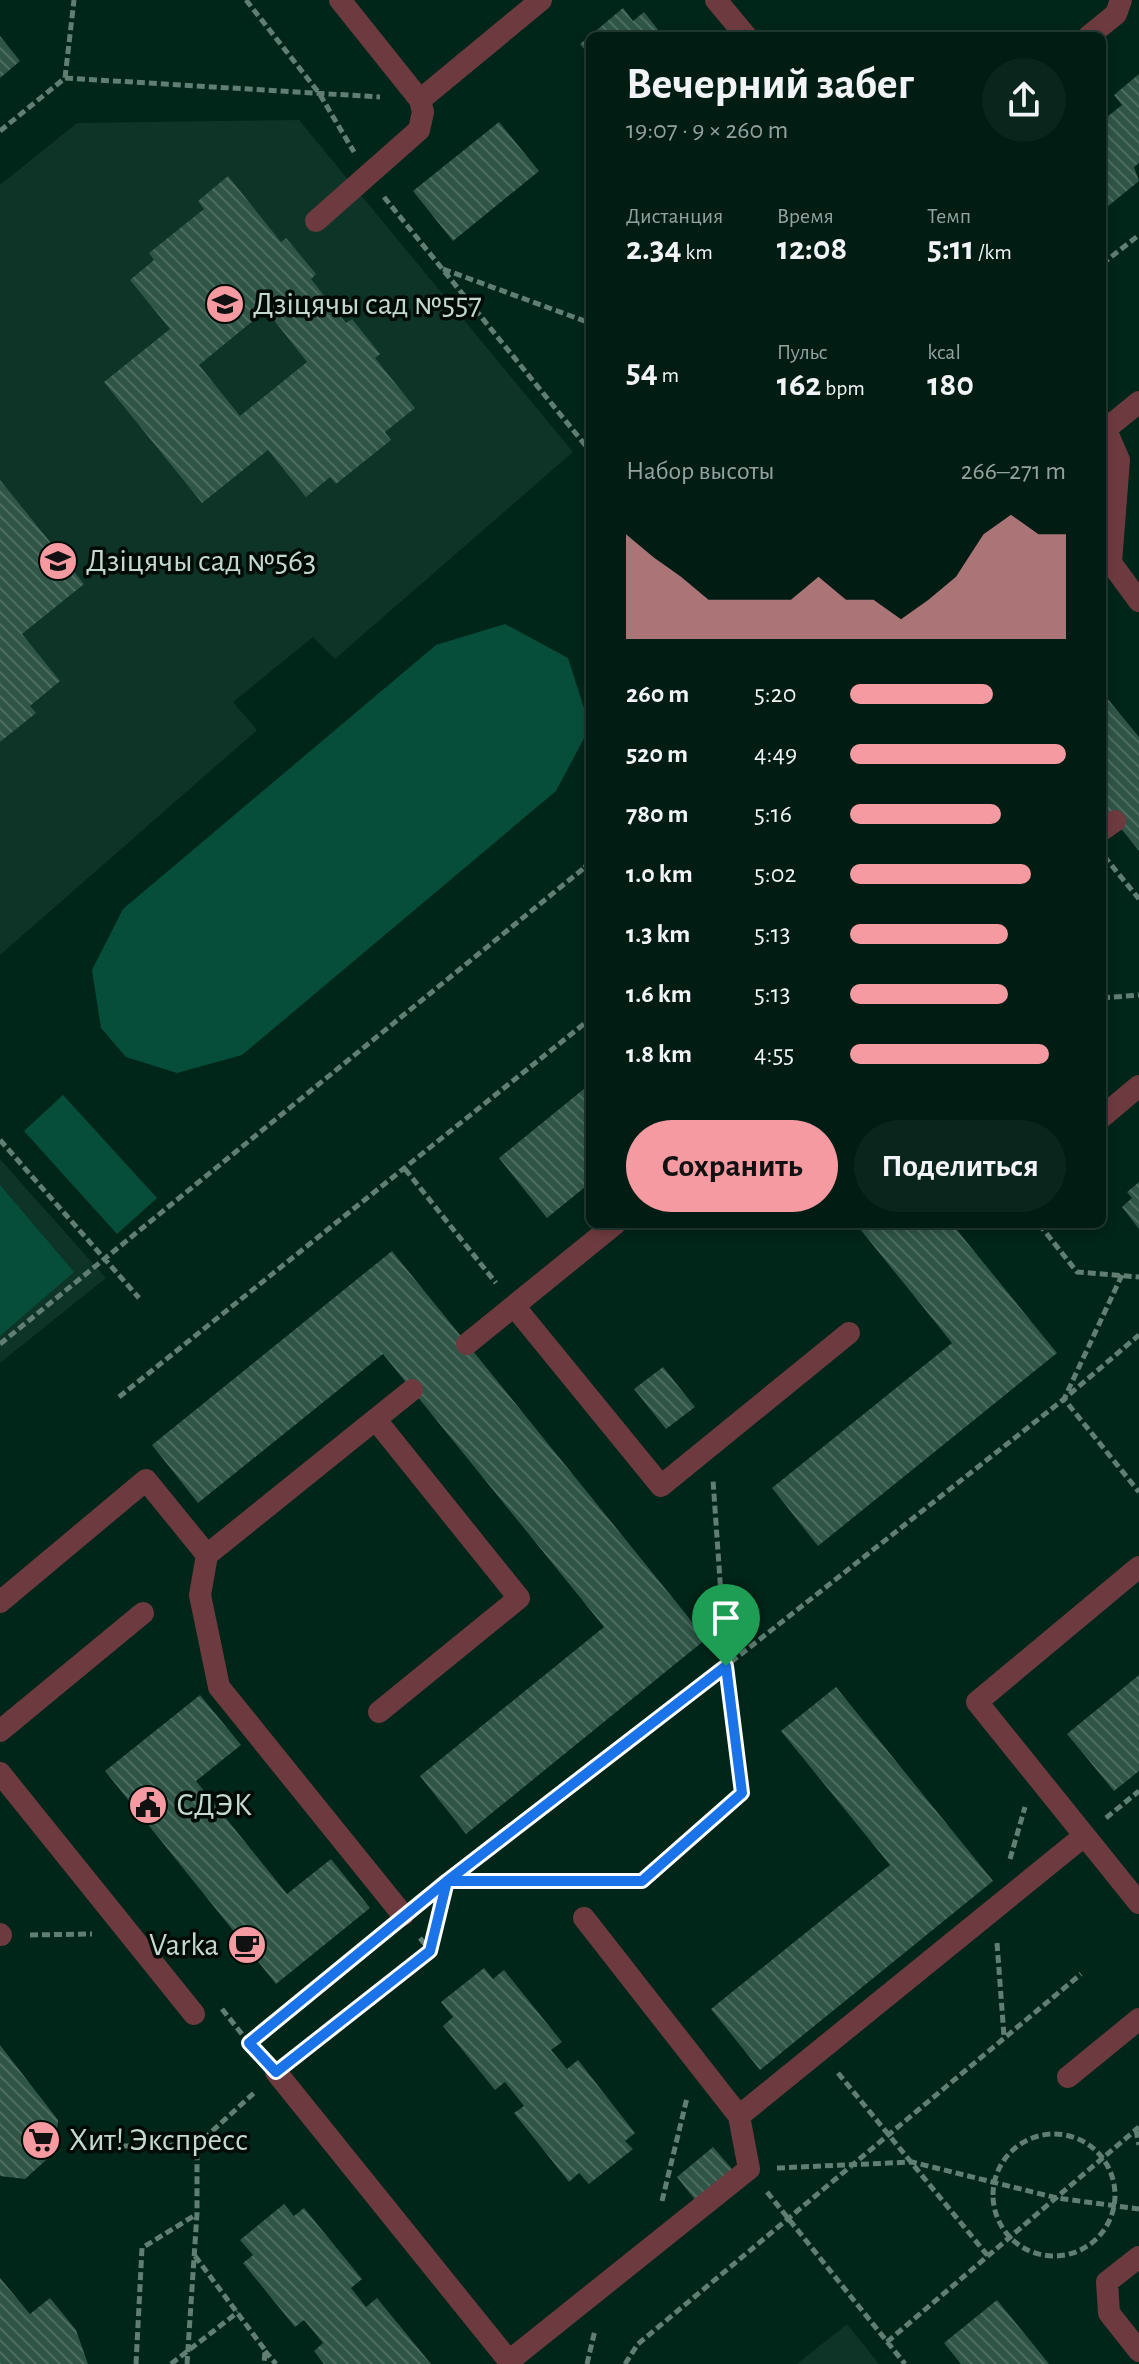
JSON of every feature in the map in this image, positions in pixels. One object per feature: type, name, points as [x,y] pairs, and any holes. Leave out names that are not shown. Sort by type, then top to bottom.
[{"type":"lane","points":[[316,221],[419,130],[423,112],[420,100],[340,0]]},
{"type":"lane","points":[[420,100],[541,0]]},
{"type":"lane","points":[[716,0],[743,32]]},
{"type":"lane","points":[[1094,32],[1116,14],[1121,0]]},
{"type":"lane","points":[[1106,423],[1139,402]]},
{"type":"lane","points":[[1106,427],[1119,460],[1111,563],[1139,601]]},
{"type":"lane","points":[[1106,1114],[1139,1086]]},
{"type":"lane","points":[[467,1344],[610,1228]]},
{"type":"lane","points":[[514,1306],[661,1486],[849,1333]]},
{"type":"lane","points":[[403,1915],[219,1687],[200,1595],[207,1555],[412,1390]]},
{"type":"lane","points":[[376,1420],[519,1598],[379,1712]]},
{"type":"lane","points":[[0,1602],[146,1480],[207,1555]]},
{"type":"lane","points":[[1139,1567],[977,1702],[1139,1903]]},
{"type":"lane","points":[[0,1731],[143,1613]]},
{"type":"lane","points":[[0,1773],[194,2014]]},
{"type":"lane","points":[[739,2116],[1084,1836]]},
{"type":"lane","points":[[276,2072],[509,2361],[749,2169],[739,2116],[584,1918]]},
{"type":"lane","points":[[1068,2077],[1139,2019]]},
{"type":"lane","points":[[1139,2257],[1107,2282],[1109,2313],[1139,2351]]},
{"type":"path","points":[[65,78],[74,0]]},
{"type":"path","points":[[246,0],[319,93],[368,176],[586,446]]},
{"type":"path","points":[[0,131],[65,78],[420,100]]},
{"type":"path","points":[[1106,261],[1139,235]]},
{"type":"path","points":[[442,268],[586,322]]},
{"type":"path","points":[[1106,858],[1139,899]]},
{"type":"path","points":[[0,1344],[586,869]]},
{"type":"path","points":[[1106,998],[1139,995]]},
{"type":"path","points":[[119,1397],[586,1022]]},
{"type":"path","points":[[0,1140],[139,1298]]},
{"type":"path","points":[[405,1169],[514,1306]]},
{"type":"path","points":[[1042,1228],[1077,1272],[1139,1277]]},
{"type":"path","points":[[1064,1399],[1122,1275]]},
{"type":"path","points":[[276,2072],[249,2043],[403,1915],[726,1666],[1064,1399],[1139,1335]]},
{"type":"path","points":[[1064,1399],[1139,1492]]},
{"type":"path","points":[[447,1881],[642,1881],[742,1793],[726,1666],[710,1447]]},
{"type":"path","points":[[1084,1836],[1139,1791]]},
{"type":"path","points":[[121,2146],[197,2145],[276,2072],[430,1951],[447,1881]]},
{"type":"path","points":[[403,1915],[430,1951]]},
{"type":"path","points":[[625,2364],[638,2344],[1081,1974]]},
{"type":"path","points":[[820,2050],[988,2256]]},
{"type":"path","points":[[650,2248],[696,2062]]},
{"type":"path","points":[[1137,2129],[1139,2145]]},
{"type":"path","points":[[887,2342],[1137,2129]]},
{"type":"path","points":[[1039,2135],[1075,2137],[1103,2158],[1111,2173],[1115,2205],[1097,2239],[1063,2256],[1044,2256],[1026,2250],[1009,2238],[998,2223],[992,2204],[994,2183],[1008,2153],[1039,2135]]},
{"type":"path","points":[[187,2364],[197,2213],[197,2145]]},
{"type":"path","points":[[749,2169],[912,2162],[1057,2198],[1139,2209]]},
{"type":"path","points":[[136,2364],[142,2248],[197,2213]]},
{"type":"path","points":[[789,2219],[905,2364]]},
{"type":"path","points":[[194,2255],[276,2364]]},
{"type":"path","points":[[171,2364],[238,2312]]},
{"type":"path","points":[[264,2364],[265,2350]]},
{"type":"shaded area","name":"Дзіцячы сад №557","points":[[299,120],[573,452],[335,659],[313,637],[233,702],[257,730],[0,955],[0,185],[77,123]]},
{"type":"shaded area","points":[[505,624],[568,658],[586,714],[586,735],[556,791],[242,1055],[177,1073],[126,1057],[101,1028],[92,970],[123,909],[436,645]]},
{"type":"shaded area","points":[[63,1095],[157,1198],[117,1234],[24,1131]]},
{"type":"shaded area","points":[[0,1159],[106,1278],[0,1363]]},
{"type":"shaded area","points":[[0,1185],[74,1272],[0,1336]]},
{"type":"shaded area","points":[[847,2324],[879,2364],[797,2364]]},
{"type":"building","points":[[623,8],[633,21],[644,12],[660,32],[594,32]]},
{"type":"building","points":[[0,36],[20,61],[0,78]]},
{"type":"building","points":[[1139,74],[1139,163],[1134,167],[1139,181],[1106,208],[1106,118],[1122,105],[1114,95]]},
{"type":"building","points":[[499,122],[539,171],[453,241],[413,191]]},
{"type":"building","points":[[228,176],[281,242],[286,238],[316,274],[311,279],[346,323],[352,319],[380,354],[375,358],[415,408],[385,432],[391,440],[336,484],[330,477],[306,497],[268,450],[202,503],[104,382],[170,329],[130,280],[154,260],[149,253],[204,209],[198,201]],"holes":[[[266,310],[307,362],[240,416],[199,365]]]},
{"type":"building","points":[[0,480],[84,584],[22,634],[60,681],[30,706],[36,713],[0,742]]},
{"type":"building","points":[[1106,697],[1139,737],[1139,851],[1106,810]]},
{"type":"building","points":[[586,1087],[586,1186],[547,1218],[499,1158]]},
{"type":"building","points":[[1139,1182],[1139,1229],[1122,1207],[1132,1198],[1127,1192]]},
{"type":"building","points":[[859,1228],[955,1228],[1057,1353],[818,1546],[772,1488],[952,1343]]},
{"type":"building","points":[[392,1251],[706,1639],[466,1834],[420,1776],[604,1627],[383,1354],[198,1503],[152,1445]]},
{"type":"building","points":[[663,1367],[695,1407],[666,1429],[634,1389]]},
{"type":"building","points":[[1139,1675],[1139,1771],[1114,1791],[1067,1734]]},
{"type":"building","points":[[836,1687],[993,1881],[760,2070],[711,2009],[890,1865],[781,1731]]},
{"type":"building","points":[[200,1695],[241,1745],[196,1781],[287,1894],[331,1859],[370,1908],[276,1984],[105,1771]]},
{"type":"building","points":[[484,1968],[493,1979],[504,1970],[562,2042],[551,2050],[567,2069],[578,2060],[635,2133],[625,2141],[633,2149],[589,2184],[579,2173],[569,2182],[514,2113],[524,2106],[505,2082],[495,2090],[443,2026],[453,2017],[441,2002]]},
{"type":"building","points":[[0,2045],[58,2120],[55,2152],[25,2179],[0,2176]]},
{"type":"building","points":[[713,2147],[733,2170],[696,2201],[677,2177]]},
{"type":"building","points":[[284,2204],[294,2216],[304,2208],[362,2279],[351,2288],[366,2307],[377,2298],[431,2364],[324,2364],[314,2351],[323,2343],[304,2320],[295,2327],[243,2263],[253,2255],[240,2240]]},
{"type":"building","points":[[0,2278],[30,2314],[50,2298],[76,2330],[88,2364],[0,2364]]},
{"type":"building","points":[[997,2300],[1049,2364],[961,2364],[944,2343]]},
{"type":"place","name":"Дзіцячы сад №557","points":[[225,304]]},
{"type":"place","name":"Дзіцячы сад №563","points":[[58,561]]},
{"type":"place","name":"СДЭК","points":[[148,1805]]},
{"type":"place","name":"Varka","points":[[247,1945]]},
{"type":"place","name":"Хит! Экспресс","points":[[41,2140]]},
{"type":"route","points":[[726,1666],[447,1881],[430,1951],[276,2072],[249,2043],[447,1881],[642,1881],[742,1793],[726,1666]]}]
